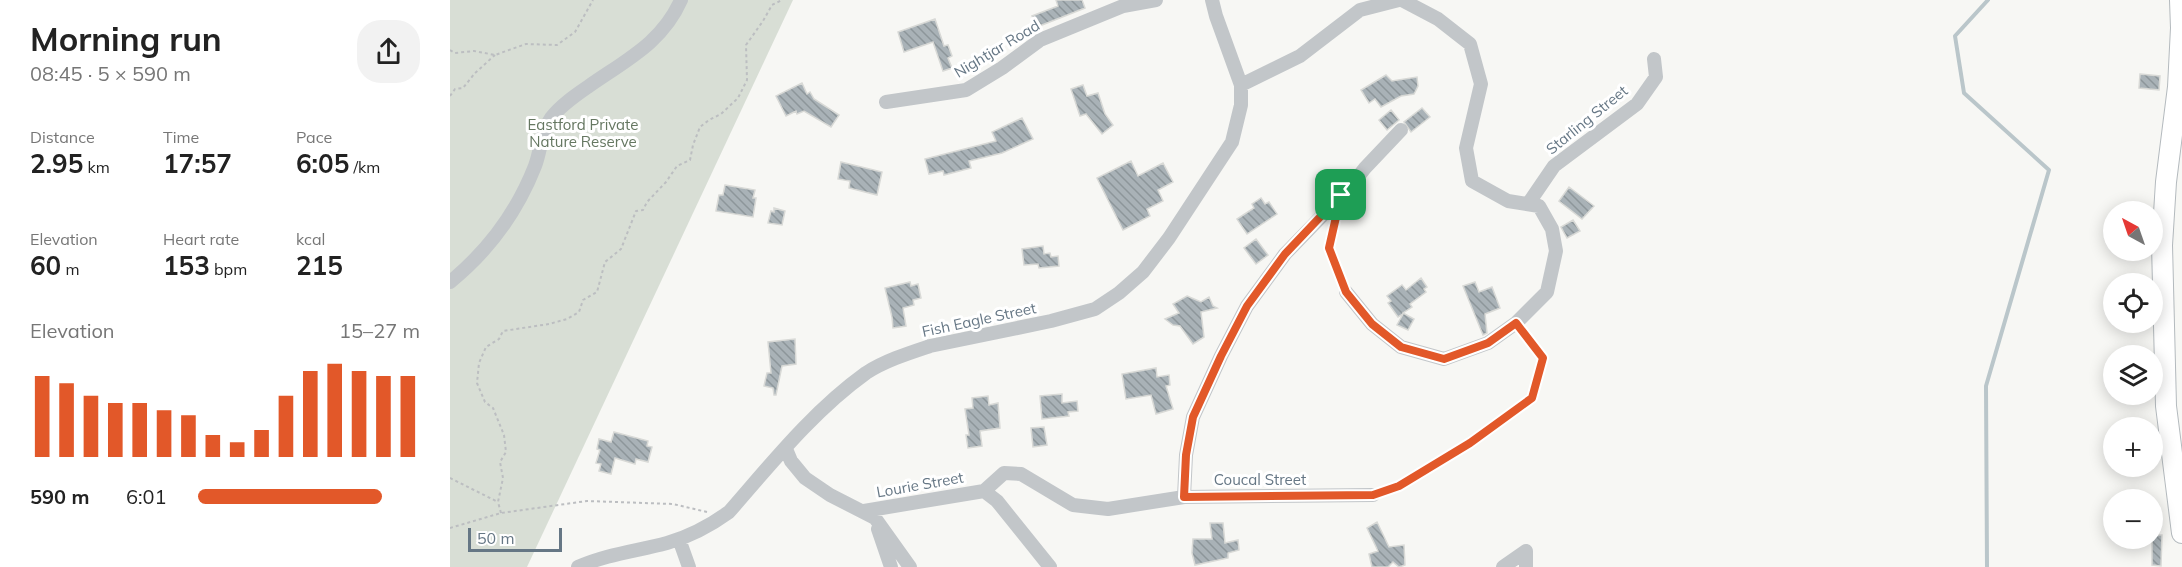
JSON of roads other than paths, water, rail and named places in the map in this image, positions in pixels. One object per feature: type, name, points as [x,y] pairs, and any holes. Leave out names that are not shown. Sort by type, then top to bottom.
[{"type":"street","points":[[450,282],[470,266],[494,239],[516,207],[536,165],[545,129],[551,118],[571,99],[653,42],[669,22],[681,0]]},
{"type":"street","name":"Nightjar Road","points":[[886,102],[966,90],[1002,68],[1040,40],[1120,3],[1156,0]]},
{"type":"street","name":"Fish Eagle Street","points":[[578,567],[603,558],[679,539],[721,518],[837,397],[868,372],[910,352],[930,346],[1051,321],[1095,309],[1119,293],[1143,272],[1169,238],[1232,142],[1241,105],[1241,86],[1212,0]]},
{"type":"street","points":[[1241,86],[1300,56],[1360,10],[1400,0],[1438,19],[1470,44],[1481,84],[1466,148],[1472,181],[1508,201],[1539,206],[1551,229],[1556,251],[1547,292],[1516,323],[1488,343],[1444,359],[1401,347],[1372,324],[1346,292]]},
{"type":"street","points":[[2180,0],[2178,87],[2166,182],[2162,245],[2166,406],[2182,533]]},
{"type":"street","name":"Starling Street","points":[[1528,204],[1554,166],[1637,104],[1656,77],[1654,59]]},
{"type":"street","points":[[1184,497],[1186,455],[1193,417],[1247,306],[1285,254],[1401,130]]},
{"type":"street","name":"Lourie Street","points":[[786,449],[791,461],[805,478],[830,495],[869,515],[984,491],[997,501],[1050,567]]},
{"type":"street","name":"Coucal Street","points":[[984,491],[1004,473],[1021,474],[1073,505],[1108,509],[1184,497],[1373,495]]},
{"type":"street","points":[[869,515],[891,567]]},
{"type":"street","points":[[869,515],[910,567]]},
{"type":"street","points":[[679,539],[689,567]]},
{"type":"street","points":[[1503,567],[1526,551],[1526,567]]},
{"type":"waterway","points":[[1987,567],[1986,386],[2049,170],[1964,93],[1955,36],[1988,0]]},
{"type":"park label","name":"Eastford Private Nature Reserve","points":[[583,134]]}]
